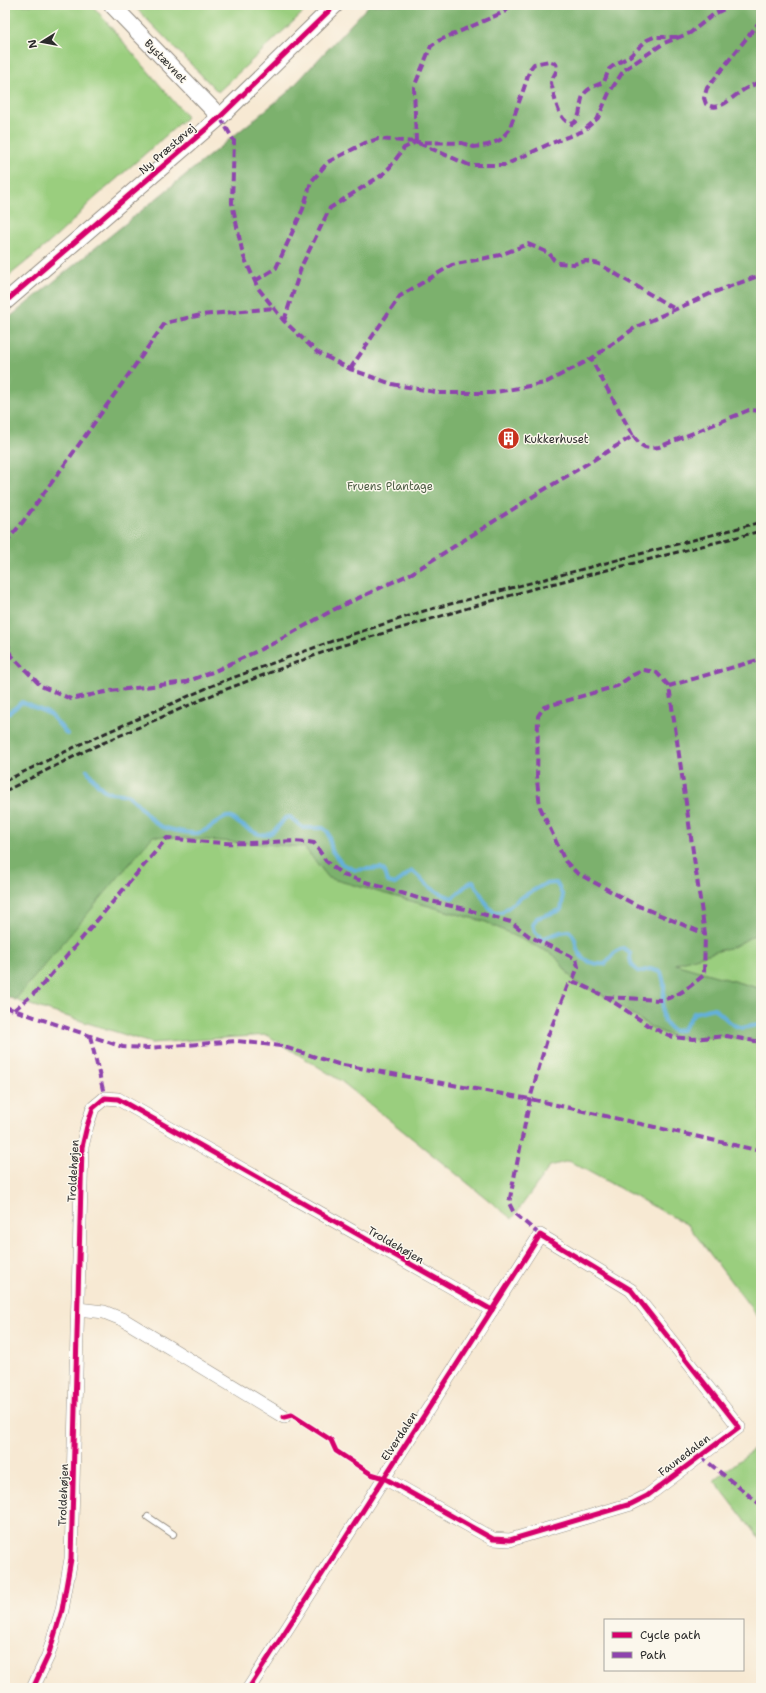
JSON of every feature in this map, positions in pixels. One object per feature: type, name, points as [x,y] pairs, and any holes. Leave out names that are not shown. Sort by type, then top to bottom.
[{"type":"street","name":"Bystævnet","points":[[112,5],[220,117]]},
{"type":"street","name":"Ny Præstøvej","points":[[5,302],[220,117],[335,5]]},
{"type":"street","name":"Troldehøjen","points":[[33,1688],[48,1656],[60,1617],[71,1559],[82,1147],[93,1108],[106,1098],[118,1099],[492,1310]]},
{"type":"street","name":"Elverdalen","points":[[248,1688],[540,1235]]},
{"type":"street","name":"Faunedalen","points":[[384,1478],[493,1539],[510,1540],[639,1500],[647,1496],[739,1427],[631,1290],[540,1235]]},
{"type":"street","points":[[78,1309],[104,1312],[124,1320],[284,1417]]},
{"type":"lane","points":[[148,1517],[173,1534]]},
{"type":"green space","points":[[5,5],[92,5],[187,117],[88,204],[59,234],[5,279]]},
{"type":"green space","points":[[133,5],[311,5],[218,92]]},
{"type":"green space","name":"Fruens Plantage","points":[[369,5],[761,5],[761,931],[735,946],[675,964],[761,989],[761,1043],[724,1036],[693,1039],[673,1037],[651,1027],[606,997],[575,982],[554,955],[486,922],[329,878],[304,847],[153,836],[15,1000],[5,995],[5,321],[288,92]]},
{"type":"green space","points":[[5,815],[230,841],[304,847],[329,878],[486,922],[555,955],[575,982],[606,997],[651,1027],[673,1037],[693,1039],[726,1036],[761,1042],[761,1321],[688,1225],[569,1161],[550,1166],[512,1219],[341,1081],[267,1035],[151,1043],[15,1000],[21,992]]},
{"type":"green space","points":[[761,931],[761,989],[674,964],[735,946]]},
{"type":"green space","points":[[761,1444],[761,1541],[714,1480]]},
{"type":"waterway","points":[[5,713],[10,712],[22,702],[50,714],[67,734]]},
{"type":"waterway","points":[[87,770],[103,789],[111,793],[129,796],[153,821],[165,828],[183,832],[198,833],[207,830],[223,819],[230,817],[254,832],[265,835],[270,834],[285,818],[290,817],[303,828],[323,828],[328,832],[332,851],[342,864],[355,870],[381,868],[385,872],[388,882],[395,884],[412,871],[432,889],[452,898],[467,884],[473,881],[489,908],[496,913],[501,913],[520,898],[545,884],[556,883],[562,896],[561,910],[537,918],[533,924],[535,932],[542,939],[561,932],[569,931],[575,938],[580,955],[593,963],[605,964],[616,951],[623,948],[630,953],[632,964],[639,972],[650,969],[661,972],[664,985],[663,1016],[668,1026],[674,1031],[682,1030],[694,1013],[714,1008],[733,1025],[742,1028],[761,1024]]},
{"type":"railway","points":[[5,781],[83,743],[216,684],[335,640],[424,611],[761,522]]},
{"type":"railway","points":[[5,791],[87,750],[219,692],[337,647],[532,589],[761,531]]},
{"type":"marked path","points":[[416,142],[414,87],[431,46],[438,41],[504,12],[511,5]]},
{"type":"marked path","points":[[255,281],[276,268],[303,209],[311,182],[328,162],[365,143],[378,139],[416,142],[469,165],[505,165],[549,144],[583,131],[598,118],[609,93],[624,70],[664,43],[690,33],[714,14],[733,5]]},
{"type":"marked path","points":[[761,20],[707,88],[704,98],[706,104],[715,107],[719,106],[761,81]]},
{"type":"marked path","points":[[284,321],[302,265],[330,208],[382,175],[404,148],[416,142],[462,143],[474,147],[488,145],[500,140],[509,130],[530,69],[534,64],[549,61],[556,64],[557,67],[551,83],[557,107],[563,118],[572,124],[578,118],[584,94],[590,88],[604,82],[609,69],[630,56],[647,40],[654,37],[681,37]]},
{"type":"marked path","points":[[220,117],[234,141],[232,203],[243,255],[258,288],[284,321],[317,352],[350,369],[392,384],[440,393],[491,393],[545,383],[591,359],[636,327],[712,293],[761,275]]},
{"type":"marked path","points":[[350,369],[400,296],[452,265],[500,255],[528,244],[549,253],[554,260],[559,263],[574,264],[586,261],[599,264],[675,309]]},
{"type":"marked path","points":[[5,543],[22,523],[68,460],[165,323],[201,315],[275,308]]},
{"type":"marked path","points":[[5,628],[10,654],[41,686],[71,699],[110,691],[186,682],[215,671],[276,642],[333,610],[412,573],[537,494],[633,436],[591,359]]},
{"type":"marked path","points":[[633,436],[644,447],[659,447],[749,410],[761,411]]},
{"type":"marked path","points":[[606,997],[660,1000],[667,999],[684,990],[704,975],[705,934],[669,686],[761,659]]},
{"type":"marked path","points":[[669,686],[656,672],[644,670],[633,675],[617,686],[544,707],[538,716],[537,780],[540,807],[565,861],[577,873],[634,904],[705,934]]},
{"type":"marked path","points":[[14,1010],[38,990],[167,838],[229,843],[290,841],[314,843],[326,861],[343,875],[421,899],[511,922],[529,936],[576,959],[578,967],[571,984]]},
{"type":"marked path","points":[[540,1235],[514,1213],[509,1203],[530,1099],[548,1036],[568,985],[575,982],[606,997],[651,1027],[673,1037],[693,1039],[726,1036],[761,1042]]},
{"type":"marked path","points":[[5,1007],[123,1047],[148,1048],[237,1041],[281,1046],[338,1064],[530,1099],[761,1151]]},
{"type":"marked path","points":[[90,1036],[105,1098]]},
{"type":"marked path","points":[[700,1456],[761,1505]]},
{"type":"cycle path","points":[[5,302],[220,117],[335,5]]},
{"type":"cycle path","points":[[33,1688],[48,1656],[62,1610],[71,1559],[82,1147],[93,1108],[105,1098],[118,1099],[492,1310]]},
{"type":"cycle path","points":[[249,1688],[540,1235],[631,1290],[739,1427],[647,1496],[631,1504],[510,1540],[493,1539],[384,1478],[371,1474],[336,1451],[331,1440],[292,1415],[284,1417]]},
{"type":"place","name":"Kukkerhuset","points":[[508,439]]}]
